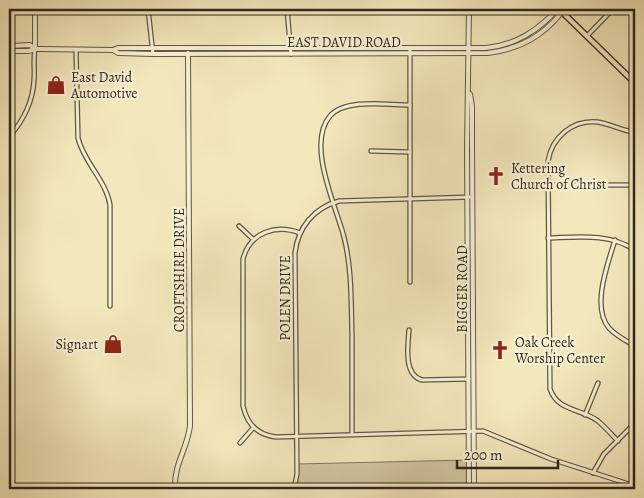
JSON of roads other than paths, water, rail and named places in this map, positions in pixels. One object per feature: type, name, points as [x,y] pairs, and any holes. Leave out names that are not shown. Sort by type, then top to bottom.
[{"type":"main road","points":[[559,10],[635,83]]},
{"type":"street","points":[[9,137],[22,120],[32,95],[35,9]]},
{"type":"street","points":[[148,9],[153,54]]},
{"type":"street","points":[[287,9],[291,54]]},
{"type":"street","name":"BIGGER ROAD","points":[[469,9],[469,89],[472,106],[468,379],[469,489]]},
{"type":"street","points":[[587,36],[614,9]]},
{"type":"street","name":"EAST DAVID ROAD","points":[[9,51],[30,51],[35,49],[113,50],[118,48],[495,47],[518,40],[532,32],[559,10]]},
{"type":"street","name":"EAST DAVID ROAD","points":[[113,50],[118,54],[497,52],[531,41],[551,26],[559,10]]},
{"type":"street","name":"EAST DAVID ROAD","points":[[9,46],[30,45],[35,49]]},
{"type":"street","name":"CROFTSHIRE DRIVE","points":[[175,489],[175,472],[188,437],[190,426],[188,48]]},
{"type":"street","points":[[410,48],[410,282]]},
{"type":"street","points":[[76,50],[78,138],[82,150],[103,184],[108,197],[110,306]]},
{"type":"street","points":[[352,434],[350,270],[345,240],[323,166],[320,142],[322,128],[335,111],[348,105],[410,105]]},
{"type":"street","points":[[618,441],[597,421],[560,404],[554,398],[550,389],[548,161],[550,151],[556,141],[568,129],[579,124],[595,122],[635,132]]},
{"type":"street","points":[[371,151],[410,152]]},
{"type":"street","points":[[524,185],[635,184]]},
{"type":"street","name":"BIGGER ROAD","points":[[470,197],[474,378],[474,489]]},
{"type":"street","name":"POLEN DRIVE","points":[[294,489],[297,474],[295,253],[300,233],[306,223],[317,212],[334,203],[348,200],[470,197]]},
{"type":"street","points":[[239,226],[253,240]]},
{"type":"street","points":[[300,233],[287,229],[276,229],[261,234],[253,240],[243,259],[243,406],[253,428],[271,436],[296,437],[352,434],[489,432],[551,459],[635,486]]},
{"type":"street","points":[[548,238],[604,238],[615,240],[635,250]]},
{"type":"street","points":[[615,240],[603,284],[602,313],[610,329],[635,346]]},
{"type":"street","points":[[408,330],[409,365],[415,377],[422,380],[474,378]]},
{"type":"street","points":[[585,415],[598,383]]},
{"type":"street","points":[[593,472],[600,460],[635,423]]},
{"type":"street","points":[[240,443],[253,428]]},
{"type":"street","points":[[256,489],[270,489]]},
{"type":"place","name":"East David Automotive","points":[[56,85]]},
{"type":"place","name":"Kettering Church of Christ","points":[[496,176]]},
{"type":"place","name":"Signart","points":[[113,344]]},
{"type":"place","name":"Oak Creek Worship Center","points":[[500,350]]}]
